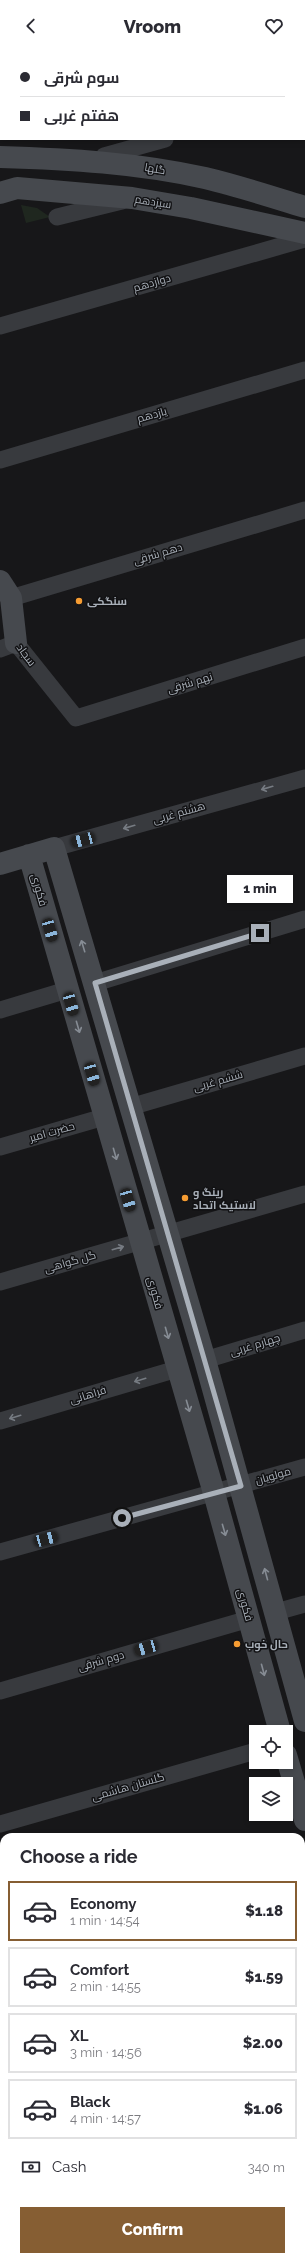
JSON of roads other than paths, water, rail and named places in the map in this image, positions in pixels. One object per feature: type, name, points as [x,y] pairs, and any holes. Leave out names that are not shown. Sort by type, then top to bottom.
[{"type":"street","points":[[104,156],[161,140]]},
{"type":"street","name":"گلها","points":[[0,157],[84,160],[145,167],[206,178],[305,207]]},
{"type":"street","name":"سیزدهم","points":[[0,193],[17,188],[132,198],[191,208],[305,233]]},
{"type":"street","points":[[57,217],[132,198]]},
{"type":"street","name":"دوازدهم","points":[[0,326],[305,239]]},
{"type":"street","name":"یازدهم","points":[[0,460],[305,370]]},
{"type":"street","name":"دهم شرقی","points":[[5,590],[305,510]]},
{"type":"street","name":"سجاد","points":[[5,590],[8,646],[76,718]]},
{"type":"street","name":"نهم شرقی","points":[[76,718],[305,647]]},
{"type":"street","name":"هشتم غربی","points":[[54,848],[305,778]]},
{"type":"street","points":[[0,864],[54,848],[95,983],[166,1234],[205,1360],[305,1721]]},
{"type":"street","name":"فکوری","points":[[29,855],[214,1493],[278,1725]]},
{"type":"street","points":[[95,983],[305,919]]},
{"type":"street","points":[[0,1010],[67,990]]},
{"type":"street","name":"ششم غربی","points":[[130,1107],[305,1056]]},
{"type":"street","name":"حضرت امیر","points":[[0,1147],[104,1117]]},
{"type":"street","name":"گل گواهی","points":[[0,1282],[305,1194]]},
{"type":"street","name":"چهارم غربی","points":[[205,1360],[305,1330]]},
{"type":"street","name":"فراهانی","points":[[0,1421],[177,1369]]},
{"type":"street","name":"مولویان","points":[[0,1552],[305,1467]]},
{"type":"street","points":[[276,1612],[305,1604]]},
{"type":"street","name":"دوم شرقی","points":[[0,1691],[249,1619]]},
{"type":"street","name":"گلستان هاشمی","points":[[0,1824],[249,1753]]},
{"type":"street","points":[[290,1769],[305,1820]]},
{"type":"place","name":"سنگکی","points":[[79,601]]},
{"type":"place","name":"رینگ و لاستیک اتحاد","points":[[185,1198]]},
{"type":"place","name":"حال خوب","points":[[237,1644]]}]
